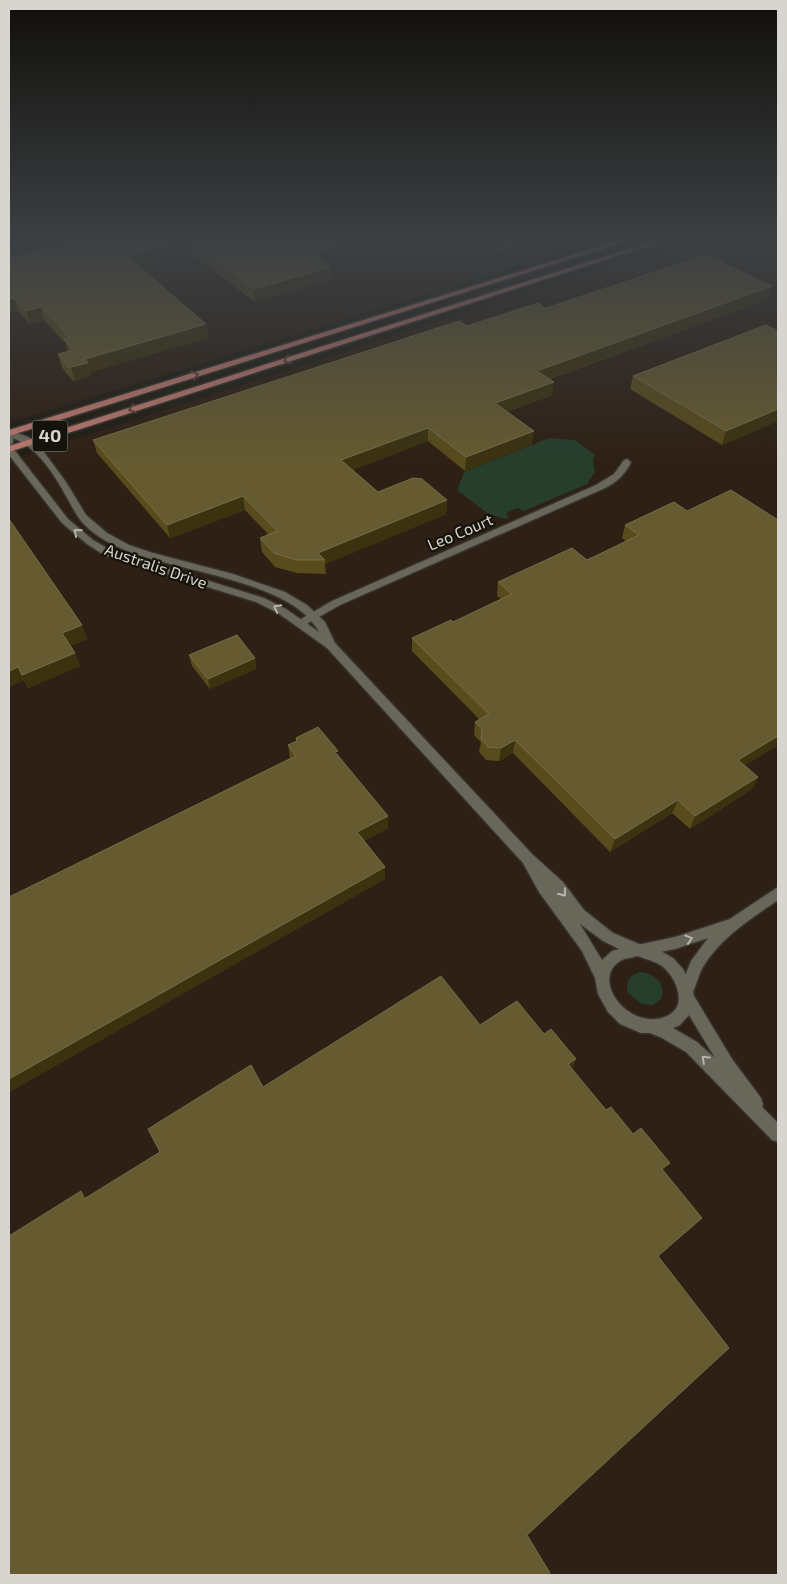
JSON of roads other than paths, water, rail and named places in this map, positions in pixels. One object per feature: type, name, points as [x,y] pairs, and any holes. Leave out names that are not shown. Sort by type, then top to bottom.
[{"type":"main road","name":"40","points":[[9,433],[394,313]]},
{"type":"main road","name":"40","points":[[9,449],[435,313]]},
{"type":"street","points":[[9,443],[9,433],[30,442]]},
{"type":"street","name":"Australis Drive","points":[[30,442],[66,489],[84,519],[101,534],[144,554],[268,588],[292,600],[312,616],[322,626],[331,646]]},
{"type":"street","name":"Australis Drive","points":[[9,449],[65,521],[90,542],[108,552],[140,564],[260,600],[282,610],[331,646],[528,859],[558,886],[579,914],[608,938],[639,950]]},
{"type":"street","name":"Leo Court","points":[[299,622],[336,603],[594,490],[614,480],[623,472],[627,462]]},
{"type":"street","name":"Australis Drive","points":[[528,859],[535,877],[577,930],[590,950],[602,977]]},
{"type":"street","points":[[652,1027],[669,1023],[676,1018],[685,1005],[686,994],[696,964],[705,952],[734,923],[778,893]]},
{"type":"street","points":[[734,923],[675,943],[617,955],[607,964],[602,977],[602,988],[607,1000],[615,1011],[626,1019],[638,1025],[652,1027],[674,1035],[690,1045],[709,1062],[740,1097],[778,1134]]},
{"type":"street","points":[[639,950],[651,952],[668,960],[681,974],[686,994],[727,1064],[764,1119]]}]
